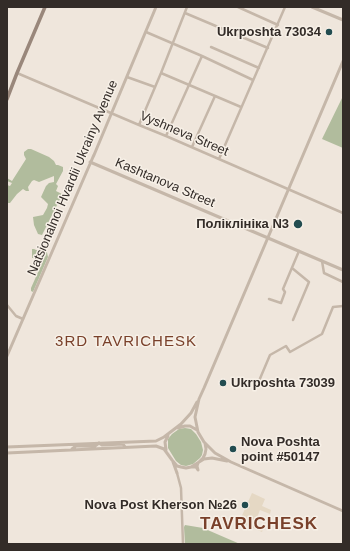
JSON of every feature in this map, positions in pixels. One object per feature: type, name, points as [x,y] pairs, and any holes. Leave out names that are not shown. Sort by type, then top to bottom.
[{"type":"main road","points":[[7,99],[46,7]]},
{"type":"street","name":"Natsionalnoi Hvardii Ukrainy Avenue","points":[[7,356],[92,157],[112,114],[156,7]]},
{"type":"street","points":[[139,125],[187,7]]},
{"type":"street","points":[[238,7],[278,25]]},
{"type":"street","points":[[219,159],[286,7]]},
{"type":"street","points":[[312,7],[343,20]]},
{"type":"street","points":[[185,13],[268,48]]},
{"type":"street","points":[[146,32],[253,80]]},
{"type":"street","points":[[211,47],[259,68]]},
{"type":"street","points":[[166,136],[202,56]]},
{"type":"street","points":[[7,448],[15,446],[156,441],[170,433],[183,422],[199,399],[343,61]]},
{"type":"street","points":[[161,73],[241,107]]},
{"type":"street","name":"Vyshneva Street","points":[[17,74],[192,147],[343,213]]},
{"type":"street","points":[[127,77],[155,88]]},
{"type":"street","points":[[192,147],[215,96]]},
{"type":"street","name":"Kashtanova Street","points":[[90,162],[343,270]]},
{"type":"street","points":[[270,299],[281,304],[285,292],[283,289],[300,251]]},
{"type":"street","points":[[322,260],[324,273],[343,282]]},
{"type":"street","points":[[292,268],[309,282],[293,320]]},
{"type":"street","points":[[7,305],[16,316],[23,319]]},
{"type":"street","points":[[256,388],[270,354],[286,346],[290,352],[322,334],[333,307],[343,306]]},
{"type":"street","points":[[199,399],[195,417],[196,427],[204,442],[215,453],[231,462],[343,511]]},
{"type":"street","points":[[175,429],[180,426],[190,426],[198,432]]},
{"type":"street","points":[[166,452],[165,442],[170,433]]},
{"type":"street","points":[[7,453],[156,446],[162,447],[177,466],[196,467],[198,470],[198,463],[205,454],[206,449],[204,442]]},
{"type":"street","points":[[99,443],[102,445],[122,444],[125,447]]},
{"type":"street","points":[[71,450],[76,446],[95,446],[99,443]]},
{"type":"street","points":[[198,463],[212,458],[231,462]]},
{"type":"street","points":[[172,460],[177,473],[180,488],[184,544]]},
{"type":"street","points":[[177,473],[177,469],[181,467]]},
{"type":"green space","points":[[343,96],[343,148],[322,139]]},
{"type":"green space","points":[[28,149],[49,157],[56,165],[63,167],[63,171],[56,184],[58,186],[56,191],[62,194],[42,235],[38,234],[34,225],[33,217],[43,215],[47,208],[48,204],[41,197],[46,186],[49,183],[54,182],[54,176],[39,182],[34,180],[32,181],[28,187],[29,191],[23,189],[10,203],[8,203],[7,200],[7,185],[10,186],[12,183],[7,181],[7,178],[12,181],[26,159],[24,152]]},
{"type":"green space","points":[[43,247],[46,248],[48,257],[33,292],[31,291],[31,288],[41,262],[39,256],[32,258],[32,249],[41,251]]},
{"type":"green space","points":[[179,429],[191,429],[196,434],[201,442],[203,450],[200,458],[193,464],[186,466],[181,465],[176,461],[168,448],[168,439],[172,434]]},
{"type":"green space","points":[[185,525],[203,528],[240,544],[185,544]]},
{"type":"shaded area","points":[[252,493],[265,499],[262,506],[271,510],[270,514],[260,510],[254,525],[263,529],[262,532],[233,519],[234,517],[240,520]]},
{"type":"place","name":"Ukrposhta 73034","points":[[329,32]]},
{"type":"place","name":"Поліклініка N3","points":[[298,224]]},
{"type":"place","name":"Ukrposhta 73039","points":[[223,383]]},
{"type":"place","name":"Nova Poshta point #50147","points":[[233,449]]},
{"type":"place","name":"Nova Post Kherson №26","points":[[245,505]]},
{"type":"district","name":"3RD TAVRICHESK","points":[[126,342]]},
{"type":"district","name":"TAVRICHESK","points":[[259,524]]}]
